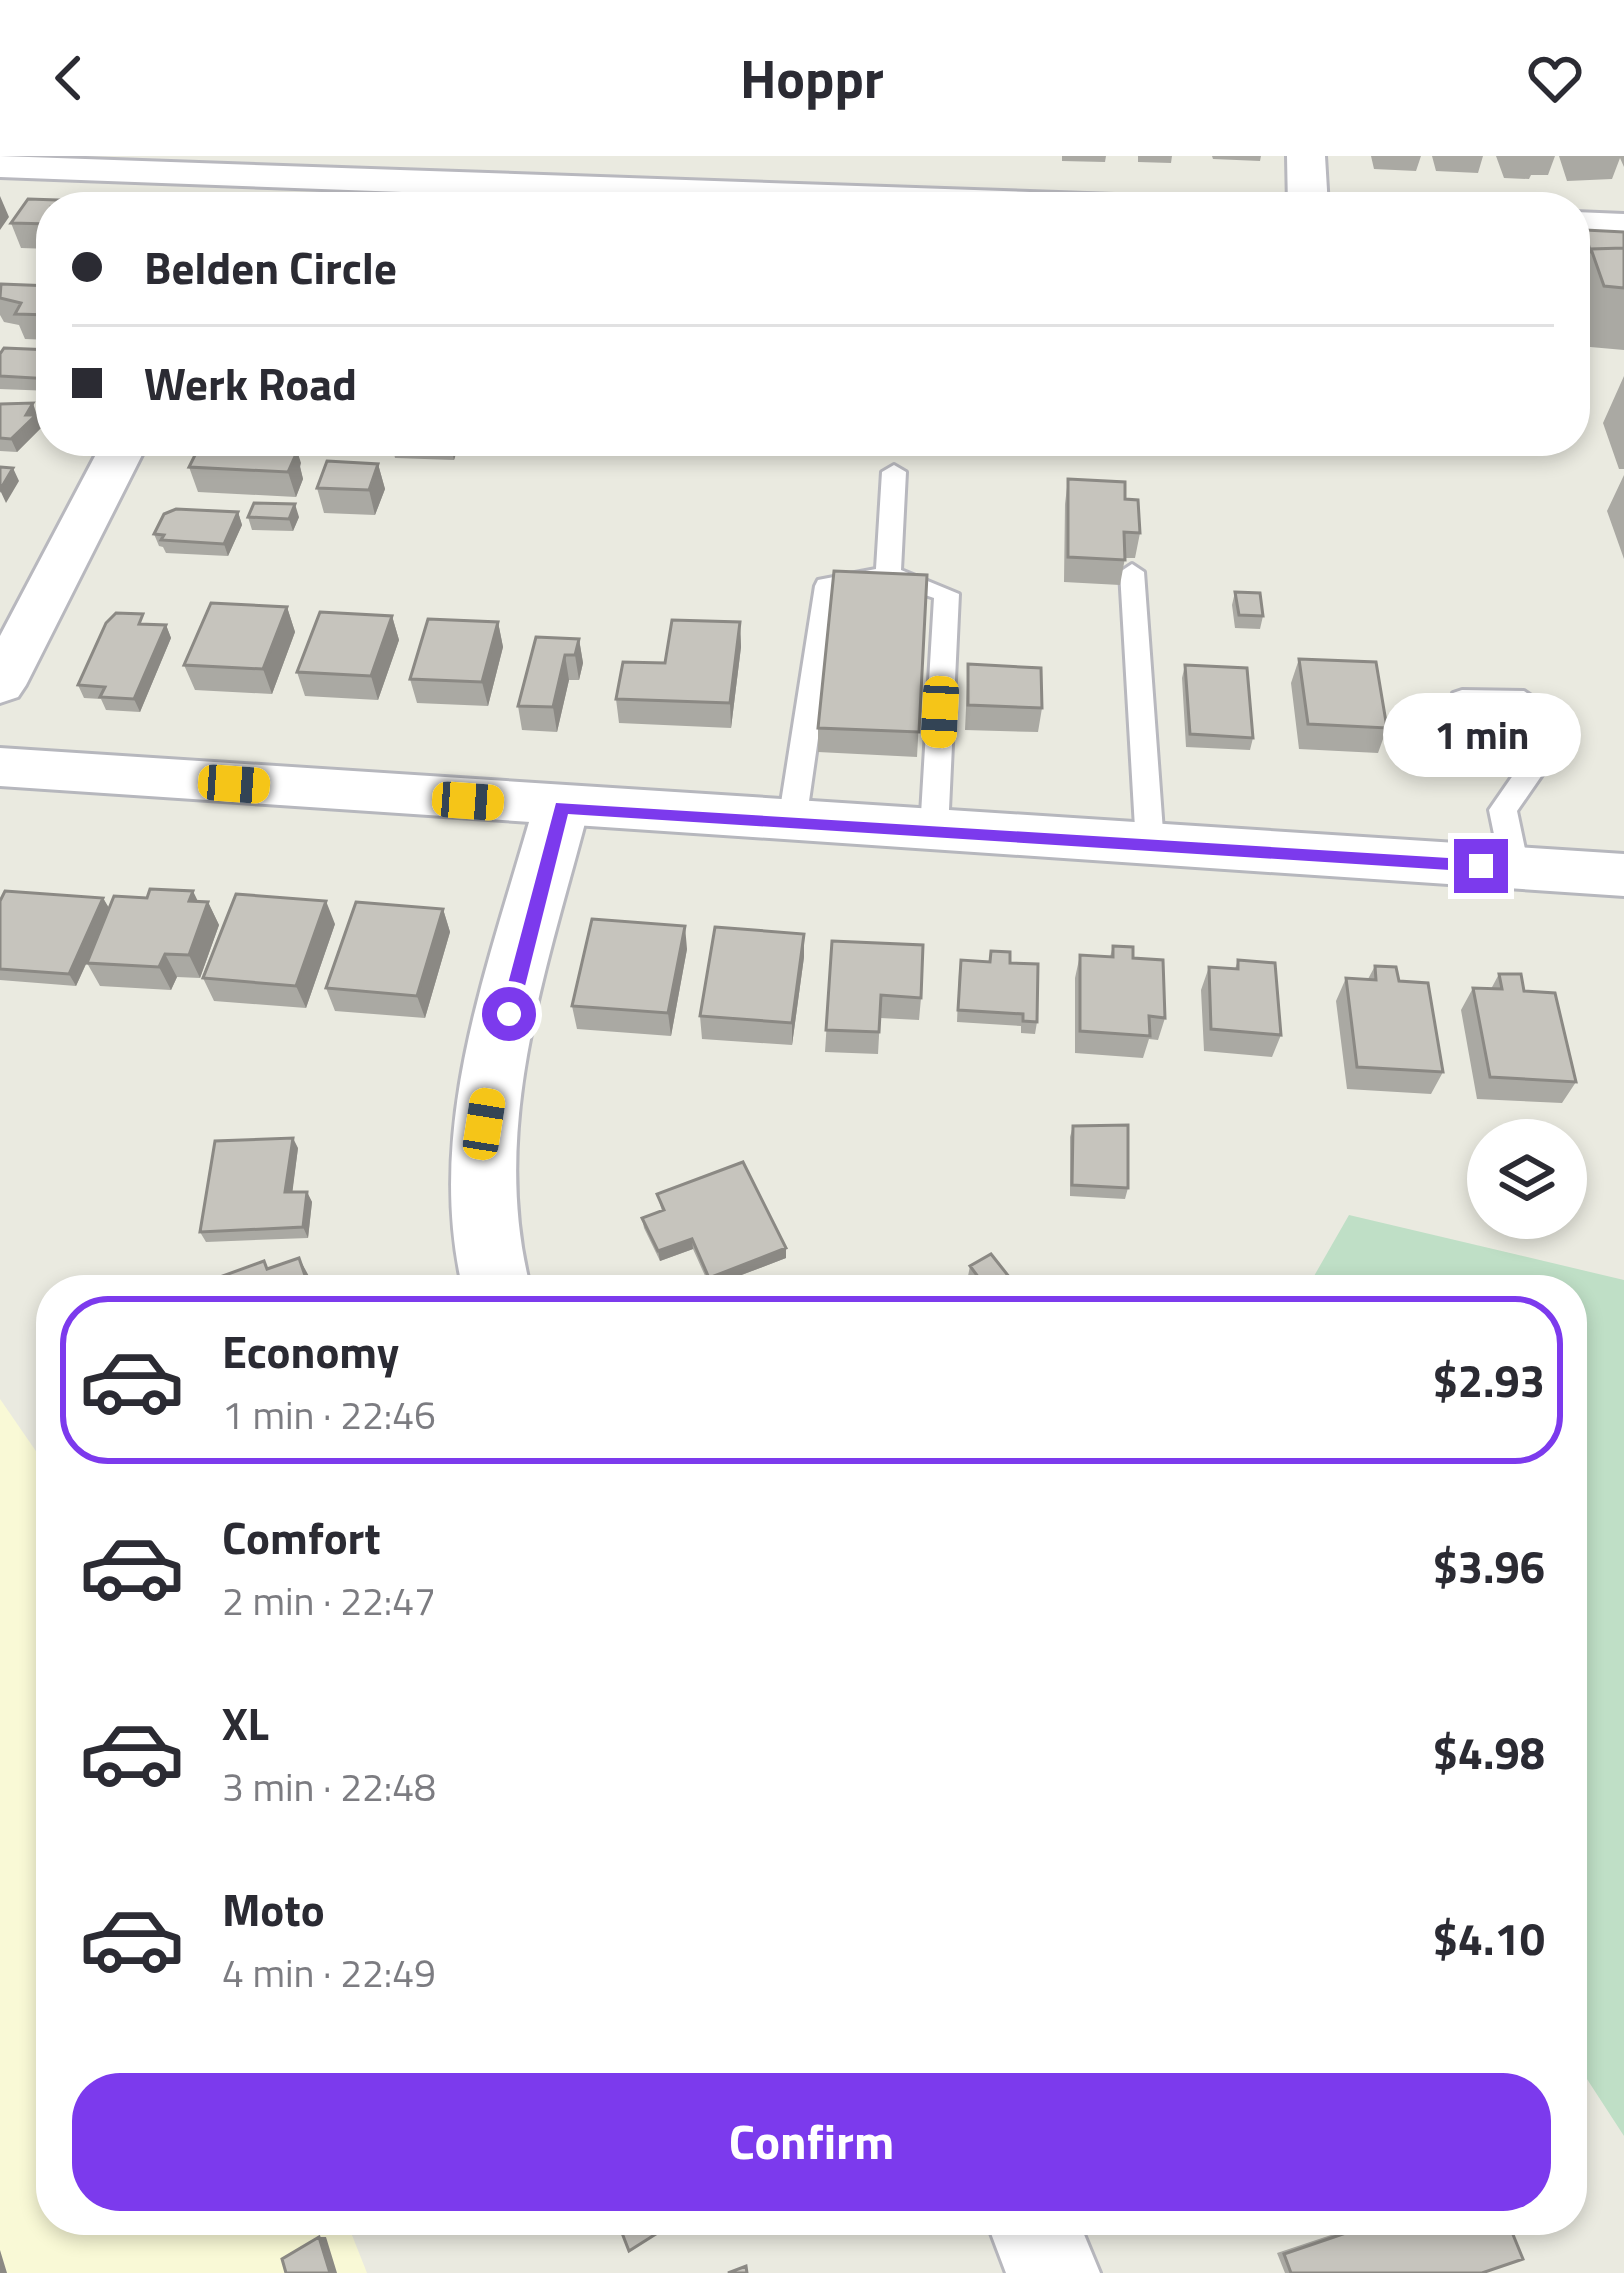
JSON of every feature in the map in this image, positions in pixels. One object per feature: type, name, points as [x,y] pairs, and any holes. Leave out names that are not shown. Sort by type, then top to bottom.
[{"type":"street","points":[[1306,156],[1307,192]]},
{"type":"street","points":[[0,165],[252,191],[306,192]]},
{"type":"street","points":[[1590,225],[1624,226]]},
{"type":"street","points":[[0,685],[118,456]]},
{"type":"street","points":[[0,767],[561,808],[1624,875]]},
{"type":"street","points":[[494,1275],[481,1220],[480,1155],[489,1093],[561,808]]},
{"type":"street","points":[[1038,2235],[1053,2273]]},
{"type":"lane","points":[[888,574],[894,472]]},
{"type":"lane","points":[[1132,572],[1150,845]]},
{"type":"lane","points":[[792,822],[827,586],[888,574],[947,594],[934,831]]},
{"type":"lane","points":[[1462,700],[1524,700],[1539,759],[1503,810],[1515,868]]},
{"type":"shaded area","points":[[1349,1215],[1624,1280],[1624,2136],[1587,2079],[1587,1275],[1315,1275]]},
{"type":"shaded area","points":[[0,1399],[36,1451],[36,2235],[352,2235],[367,2273],[0,2273]]},
{"type":"building","points":[[28,199],[36,199],[36,224],[11,223]]},
{"type":"building","points":[[1590,230],[1624,232],[1624,248],[1591,249]]},
{"type":"building","points":[[1624,248],[1624,288],[1604,286],[1591,249]]},
{"type":"building","points":[[1,284],[36,285],[36,315],[15,314],[21,303],[0,298]]},
{"type":"building","points":[[4,348],[36,349],[36,378],[0,376]]},
{"type":"building","points":[[33,403],[26,415],[36,415],[11,439],[0,438],[0,404]]},
{"type":"building","points":[[194,456],[295,456],[288,472],[189,467]]},
{"type":"building","points":[[327,461],[378,464],[369,490],[317,488]]},
{"type":"building","points":[[0,467],[13,468],[0,490]]},
{"type":"building","points":[[1068,479],[1125,482],[1125,499],[1138,500],[1140,533],[1124,532],[1125,560],[1068,557]]},
{"type":"building","points":[[254,503],[295,504],[289,519],[248,517]]},
{"type":"building","points":[[176,509],[238,512],[224,544],[161,540],[164,535],[154,534],[164,514]]},
{"type":"building","points":[[834,571],[927,575],[919,732],[818,728]]},
{"type":"building","points":[[1235,592],[1260,593],[1263,616],[1239,615]]},
{"type":"building","points":[[211,603],[287,607],[263,669],[184,665]]},
{"type":"building","points":[[320,612],[392,616],[371,676],[297,672]]},
{"type":"building","points":[[116,613],[143,614],[139,624],[166,625],[134,699],[100,697],[105,687],[78,685],[106,623]]},
{"type":"building","points":[[428,619],[498,622],[482,682],[410,679]]},
{"type":"building","points":[[672,620],[740,622],[730,703],[616,699],[623,662],[665,663]]},
{"type":"building","points":[[536,637],[579,639],[575,655],[565,655],[553,707],[518,706]]},
{"type":"building","points":[[1299,659],[1376,662],[1387,728],[1308,724]]},
{"type":"building","points":[[968,664],[1041,668],[1042,708],[968,705]]},
{"type":"building","points":[[1185,665],[1247,668],[1253,738],[1190,734]]},
{"type":"building","points":[[150,889],[193,891],[189,901],[208,902],[189,955],[165,954],[159,967],[87,963],[114,896],[147,898]]},
{"type":"building","points":[[5,891],[103,898],[69,974],[0,969],[0,901]]},
{"type":"building","points":[[236,894],[326,901],[296,986],[203,978]]},
{"type":"building","points":[[356,902],[443,909],[417,996],[326,988]]},
{"type":"building","points":[[592,919],[685,926],[668,1013],[572,1006]]},
{"type":"building","points":[[715,927],[804,934],[792,1023],[700,1016]]},
{"type":"building","points":[[832,941],[923,945],[921,998],[881,995],[879,1032],[826,1030]]},
{"type":"building","points":[[1113,946],[1133,947],[1133,958],[1163,960],[1165,1018],[1149,1016],[1150,1036],[1080,1031],[1080,955],[1113,957]]},
{"type":"building","points":[[991,951],[1010,952],[1010,963],[1038,964],[1037,1022],[1023,1021],[1023,1014],[958,1010],[961,960],[990,962]]},
{"type":"building","points":[[1238,960],[1275,963],[1281,1035],[1211,1029],[1209,967],[1238,969]]},
{"type":"building","points":[[1375,966],[1396,967],[1399,981],[1428,983],[1443,1072],[1357,1067],[1346,978],[1376,980]]},
{"type":"building","points":[[1499,974],[1521,974],[1524,991],[1555,993],[1576,1082],[1490,1077],[1473,988],[1502,989]]},
{"type":"building","points":[[1128,1125],[1128,1188],[1072,1185],[1073,1126]]},
{"type":"building","points":[[293,1138],[285,1192],[307,1192],[303,1227],[200,1232],[215,1141]]},
{"type":"building","points":[[743,1162],[786,1248],[708,1275],[692,1239],[658,1251],[642,1218],[664,1210],[657,1194]]},
{"type":"building","points":[[991,1254],[1008,1275],[977,1275],[970,1266]]},
{"type":"building","points":[[299,1258],[305,1275],[225,1275],[264,1261],[267,1269]]},
{"type":"building","points":[[623,2235],[654,2235],[629,2251]]},
{"type":"building","points":[[1340,2235],[1513,2235],[1523,2259],[1482,2273],[1291,2273],[1284,2254]]},
{"type":"building","points":[[319,2237],[330,2273],[286,2273],[282,2259]]},
{"type":"route","points":[[509,1014],[561,808],[1481,866]]}]
